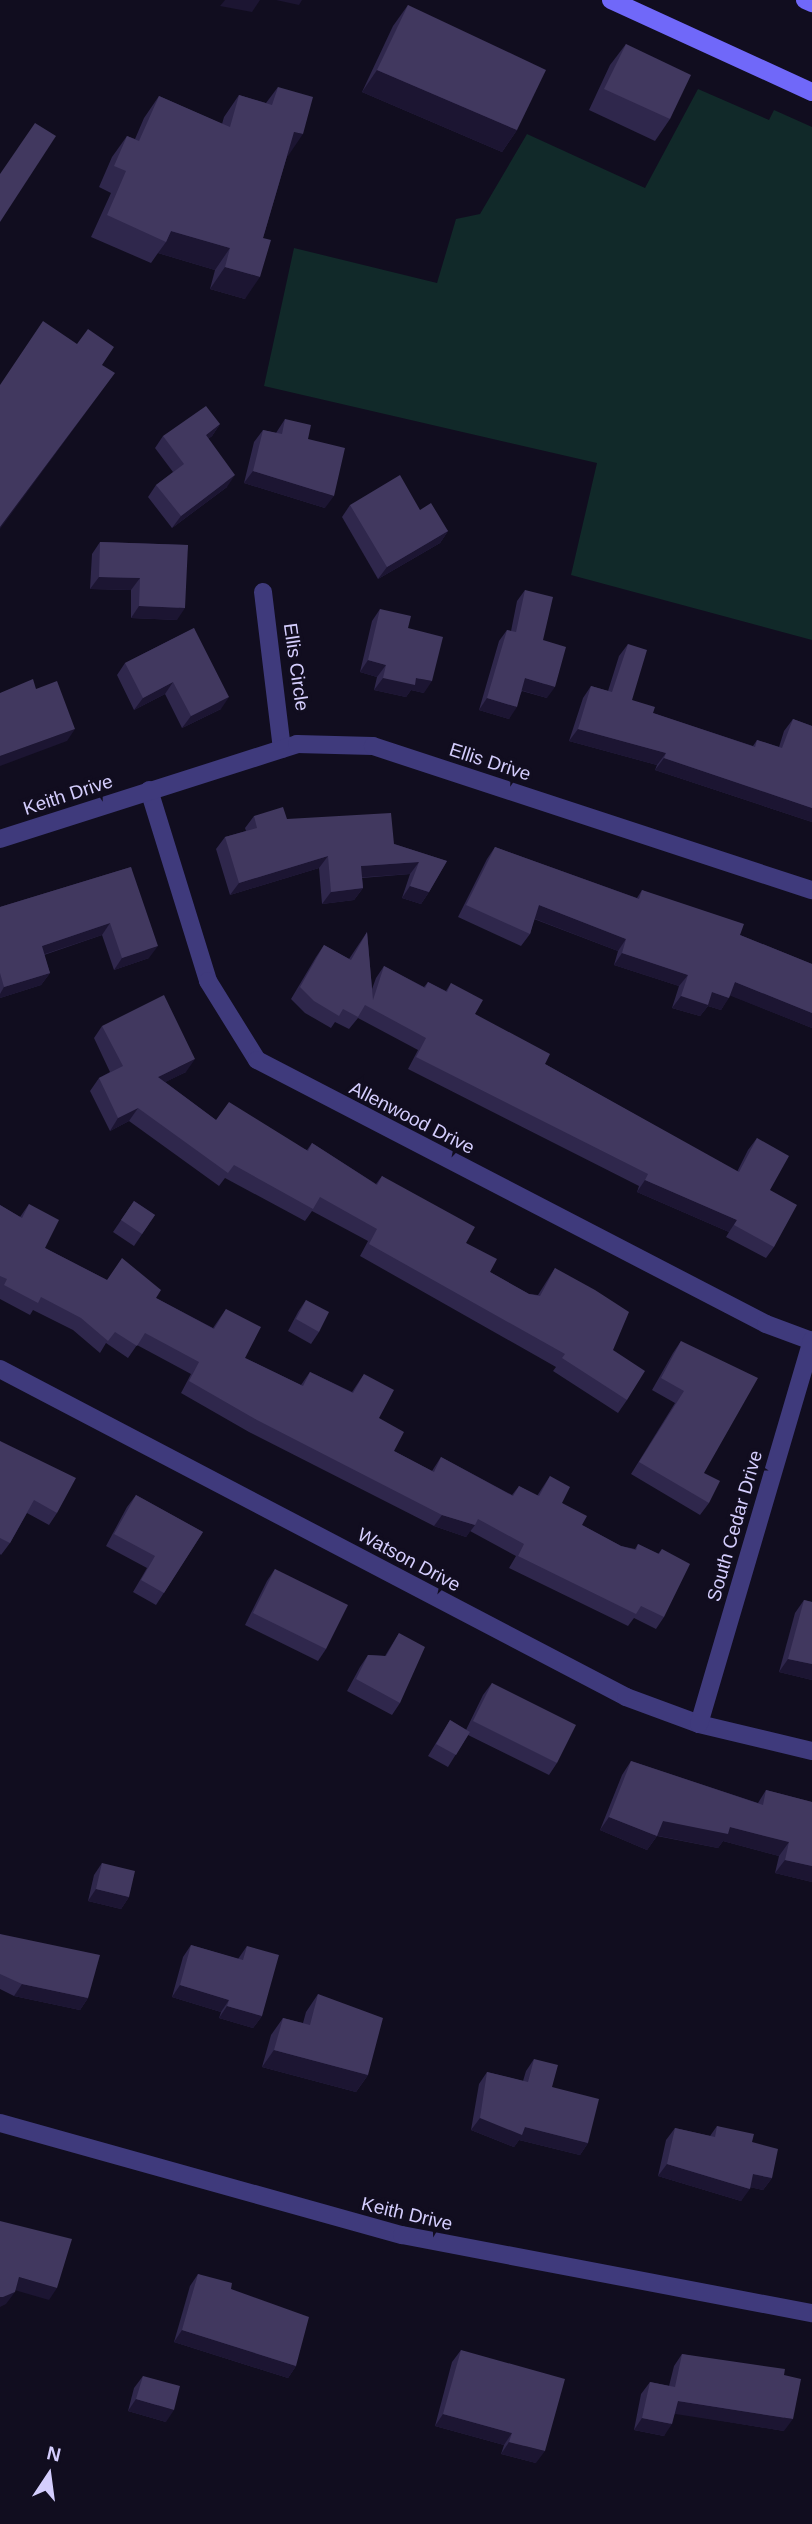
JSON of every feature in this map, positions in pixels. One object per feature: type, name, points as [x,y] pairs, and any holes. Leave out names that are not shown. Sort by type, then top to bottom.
[{"type":"main road","points":[[611,0],[812,92]]},
{"type":"main road","points":[[806,0],[812,3]]},
{"type":"street","name":"Ellis Circle","points":[[263,592],[282,749]]},
{"type":"street","name":"Ellis Drive","points":[[149,790],[282,749],[373,746],[812,890]]},
{"type":"street","name":"Keith Drive","points":[[0,839],[149,790]]},
{"type":"street","name":"Allenwood Drive","points":[[149,790],[208,981],[257,1060],[766,1324],[812,1341]]},
{"type":"street","name":"South Cedar Drive","points":[[699,1724],[812,1341]]},
{"type":"street","name":"Watson Drive","points":[[0,1369],[626,1697],[699,1724],[812,1752]]},
{"type":"street","name":"Keith Drive","points":[[0,2123],[420,2239],[812,2313]]},
{"type":"green space","points":[[698,89],[769,120],[774,110],[812,127],[812,640],[571,575],[597,463],[264,386],[294,248],[437,283],[456,219],[480,214],[527,134],[645,188]]},
{"type":"building","points":[[408,5],[546,70],[517,130],[377,70]]},
{"type":"building","points":[[626,44],[691,75],[670,119],[604,89]]},
{"type":"building","points":[[278,87],[313,97],[303,134],[294,132],[263,238],[271,240],[260,277],[225,267],[230,248],[171,231],[166,242],[107,215],[126,171],[114,166],[127,136],[139,141],[159,96],[230,127],[239,95],[272,105]]},
{"type":"building","points":[[35,123],[56,136],[0,222],[0,174]]},
{"type":"building","points":[[43,321],[77,344],[88,329],[114,347],[102,365],[115,373],[0,527],[0,385]]},
{"type":"building","points":[[206,406],[220,424],[206,435],[235,475],[181,516],[156,485],[184,464],[163,436]]},
{"type":"building","points":[[285,419],[311,425],[308,439],[345,448],[334,496],[253,471],[263,430],[282,434]]},
{"type":"building","points":[[400,475],[420,510],[431,503],[448,531],[387,567],[350,505]]},
{"type":"building","points":[[100,542],[188,545],[185,608],[139,606],[140,578],[99,577]]},
{"type":"building","points":[[525,590],[553,597],[543,640],[566,647],[555,687],[525,678],[517,707],[487,698],[507,630],[516,632]]},
{"type":"building","points":[[380,609],[411,616],[408,628],[443,637],[432,681],[416,678],[415,685],[383,678],[386,665],[368,660]]},
{"type":"building","points":[[194,628],[229,697],[191,716],[173,682],[143,698],[125,663]]},
{"type":"building","points":[[628,644],[647,650],[632,700],[655,707],[653,713],[755,747],[757,740],[782,748],[793,719],[812,726],[812,808],[664,758],[666,753],[578,729],[591,686],[612,692]]},
{"type":"building","points":[[33,679],[36,689],[57,681],[75,729],[0,756],[0,693]]},
{"type":"building","points":[[283,807],[287,819],[391,813],[394,844],[447,861],[429,892],[410,886],[419,862],[361,866],[363,888],[331,892],[328,856],[239,883],[225,837],[257,828],[254,816]]},
{"type":"building","points":[[495,847],[639,899],[642,890],[744,924],[740,935],[812,964],[812,1013],[735,982],[729,998],[712,992],[708,1005],[681,996],[688,975],[622,953],[626,939],[539,905],[530,934],[466,905]]},
{"type":"building","points":[[131,867],[158,946],[122,958],[110,923],[42,946],[50,973],[4,987],[0,973],[0,907]]},
{"type":"building","points":[[367,932],[373,1000],[384,966],[425,988],[428,982],[447,992],[451,983],[483,1000],[475,1014],[550,1054],[545,1064],[739,1172],[757,1138],[789,1156],[770,1190],[797,1205],[774,1247],[734,1225],[737,1220],[645,1180],[648,1174],[416,1057],[426,1038],[365,1005],[358,1017],[343,1009],[339,1016],[314,1001],[300,987],[324,945],[351,960]]},
{"type":"building","points":[[164,995],[195,1059],[158,1077],[216,1120],[229,1102],[308,1151],[312,1143],[377,1185],[382,1176],[475,1227],[466,1243],[497,1259],[490,1272],[529,1294],[540,1296],[555,1268],[629,1312],[613,1350],[645,1371],[627,1400],[562,1358],[565,1354],[369,1244],[377,1229],[320,1197],[313,1209],[234,1165],[228,1173],[138,1108],[118,1118],[99,1078],[123,1066],[102,1026]]},
{"type":"building","points":[[134,1201],[155,1215],[142,1234],[121,1220]]},
{"type":"building","points":[[29,1204],[59,1220],[45,1248],[107,1280],[122,1258],[161,1290],[156,1298],[214,1329],[226,1309],[261,1327],[245,1358],[303,1386],[310,1372],[353,1393],[364,1374],[394,1390],[379,1418],[404,1432],[394,1451],[434,1472],[441,1457],[513,1496],[519,1486],[539,1496],[550,1476],[570,1487],[562,1503],[587,1516],[582,1525],[621,1546],[636,1550],[638,1544],[659,1554],[662,1549],[690,1564],[664,1617],[641,1606],[636,1614],[518,1556],[524,1544],[478,1519],[475,1525],[442,1515],[257,1420],[189,1381],[199,1362],[145,1333],[137,1346],[115,1332],[108,1341],[81,1318],[41,1297],[38,1303],[4,1285],[7,1279],[0,1276],[0,1205],[22,1218]]},
{"type":"building","points":[[306,1300],[329,1312],[319,1332],[296,1319]]},
{"type":"building","points":[[681,1341],[758,1378],[704,1473],[720,1481],[709,1503],[639,1462],[684,1391],[661,1378]]},
{"type":"building","points":[[0,1441],[76,1478],[57,1513],[34,1500],[10,1543],[0,1538]]},
{"type":"building","points":[[136,1495],[203,1532],[164,1593],[141,1580],[155,1556],[114,1534]]},
{"type":"building","points":[[275,1569],[348,1605],[326,1649],[253,1613]]},
{"type":"building","points":[[804,1600],[812,1602],[812,1664],[788,1659]]},
{"type":"building","points":[[399,1633],[425,1647],[400,1703],[356,1679],[368,1655],[386,1656]]},
{"type":"building","points":[[492,1683],[576,1725],[557,1763],[473,1721]]},
{"type":"building","points":[[450,1720],[470,1732],[456,1755],[436,1744]]},
{"type":"building","points":[[631,1761],[763,1805],[766,1790],[812,1802],[812,1866],[785,1860],[789,1842],[730,1827],[728,1834],[663,1821],[657,1836],[609,1817]]},
{"type":"building","points":[[102,1863],[135,1871],[129,1897],[96,1889]]},
{"type":"building","points":[[0,1934],[100,1955],[88,1998],[22,1984],[0,1974]]},
{"type":"building","points":[[191,1945],[243,1960],[247,1946],[279,1955],[262,2016],[227,2006],[229,2000],[180,1985]]},
{"type":"building","points":[[318,1994],[383,2018],[368,2075],[274,2050],[283,2018],[310,2025]]},
{"type":"building","points":[[534,2059],[558,2065],[552,2087],[599,2099],[588,2143],[525,2127],[522,2135],[480,2118],[487,2072],[528,2082]]},
{"type":"building","points":[[717,2126],[754,2134],[752,2142],[778,2149],[772,2178],[753,2174],[750,2189],[667,2164],[675,2128],[715,2137]]},
{"type":"building","points":[[0,2221],[72,2239],[57,2288],[19,2277],[15,2292],[0,2297]]},
{"type":"building","points":[[198,2274],[232,2283],[231,2289],[309,2317],[296,2366],[182,2330]]},
{"type":"building","points":[[461,2350],[565,2379],[545,2451],[509,2442],[512,2433],[443,2414]]},
{"type":"building","points":[[682,2354],[785,2369],[784,2375],[801,2379],[793,2419],[678,2401],[672,2424],[642,2418],[650,2382],[675,2387]]},
{"type":"building","points":[[143,2376],[180,2386],[174,2410],[136,2399]]}]
